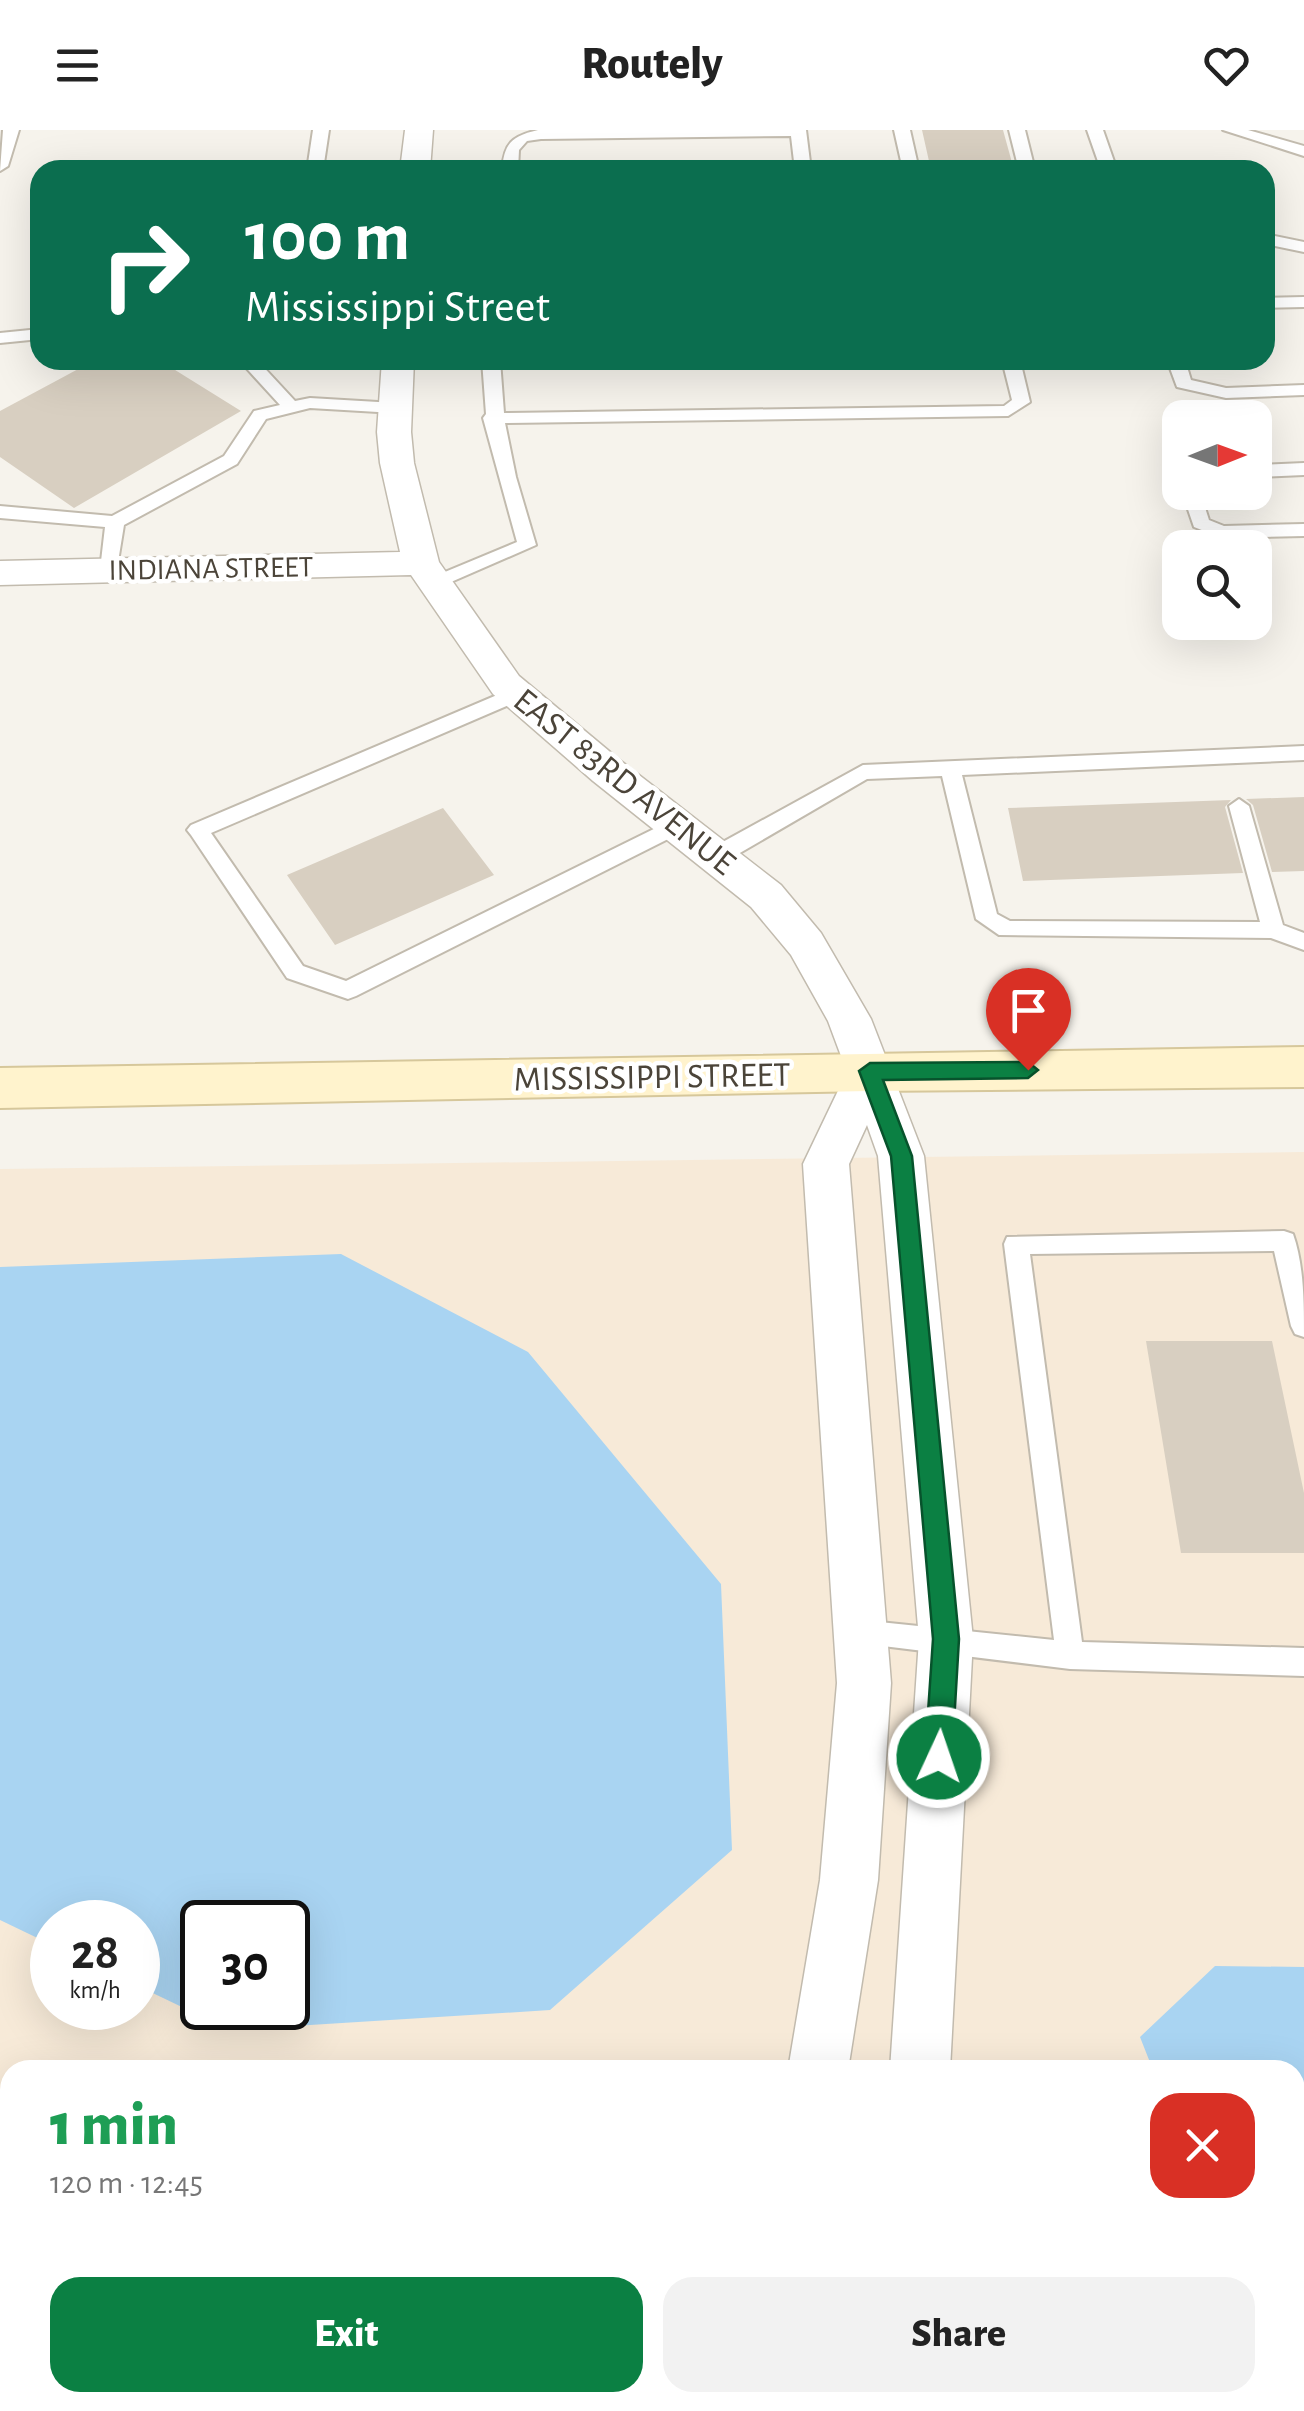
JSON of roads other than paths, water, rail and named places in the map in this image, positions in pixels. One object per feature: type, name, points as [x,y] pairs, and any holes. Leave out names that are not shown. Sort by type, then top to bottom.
[{"type":"street","points":[[415,160],[418,130]]},
{"type":"street","name":"EAST 83RD AVENUE","points":[[397,370],[397,463],[428,573],[506,685],[607,771],[718,854],[766,896],[806,944],[841,1002],[902,1156],[946,1639],[921,2060]]},
{"type":"street","name":"INDIANA STREET","points":[[0,573],[428,573]]},
{"type":"street","name":"MISSISSIPPI STREET","points":[[0,1088],[870,1071],[1304,1068]]},
{"type":"street","points":[[820,2060],[849,1880],[864,1683],[826,1164],[870,1071]]},
{"type":"lane","points":[[0,166],[11,130]]},
{"type":"lane","points":[[316,160],[321,130]]},
{"type":"lane","points":[[510,160],[511,149],[522,138],[541,134],[798,130],[802,160]]},
{"type":"lane","points":[[902,130],[908,160]]},
{"type":"lane","points":[[1018,130],[1025,160]]},
{"type":"lane","points":[[1095,130],[1106,160]]},
{"type":"lane","points":[[1231,130],[1304,151]]},
{"type":"lane","points":[[1275,241],[1304,247]]},
{"type":"lane","points":[[1275,303],[1304,302]]},
{"type":"lane","points":[[0,338],[30,335]]},
{"type":"lane","points":[[257,370],[291,408]]},
{"type":"lane","points":[[428,573],[528,545],[504,480],[492,418],[491,370]]},
{"type":"lane","points":[[492,418],[1008,411],[1021,402],[1013,370]]},
{"type":"lane","points":[[1179,370],[1183,383],[1226,393],[1304,390]]},
{"type":"lane","points":[[0,512],[115,522],[230,460],[260,415],[310,403],[395,408]]},
{"type":"lane","points":[[1272,471],[1304,470]]},
{"type":"lane","points":[[1197,510],[1201,523],[1222,532],[1304,530]]},
{"type":"lane","points":[[109,570],[115,522]]},
{"type":"lane","points":[[516,694],[198,830],[295,972],[348,990],[679,824]]},
{"type":"lane","points":[[718,854],[863,772],[1304,752]]},
{"type":"lane","points":[[950,768],[986,919],[1007,929],[1273,930],[1304,942]]},
{"type":"lane","points":[[1240,806],[1273,930]]},
{"type":"lane","points":[[1070,1654],[1016,1244],[1284,1240],[1304,1326]]},
{"type":"lane","points":[[860,1632],[1070,1654],[1304,1662]]},
{"type":"water","points":[[341,1254],[528,1352],[721,1584],[732,1850],[550,2010],[310,2025],[310,1900],[180,1900],[180,2006],[160,1997],[160,1900],[30,1900],[30,1934],[0,1920],[0,1267]]},
{"type":"water","points":[[1215,1966],[1304,1967],[1304,2060],[1149,2060],[1140,2037]]}]
